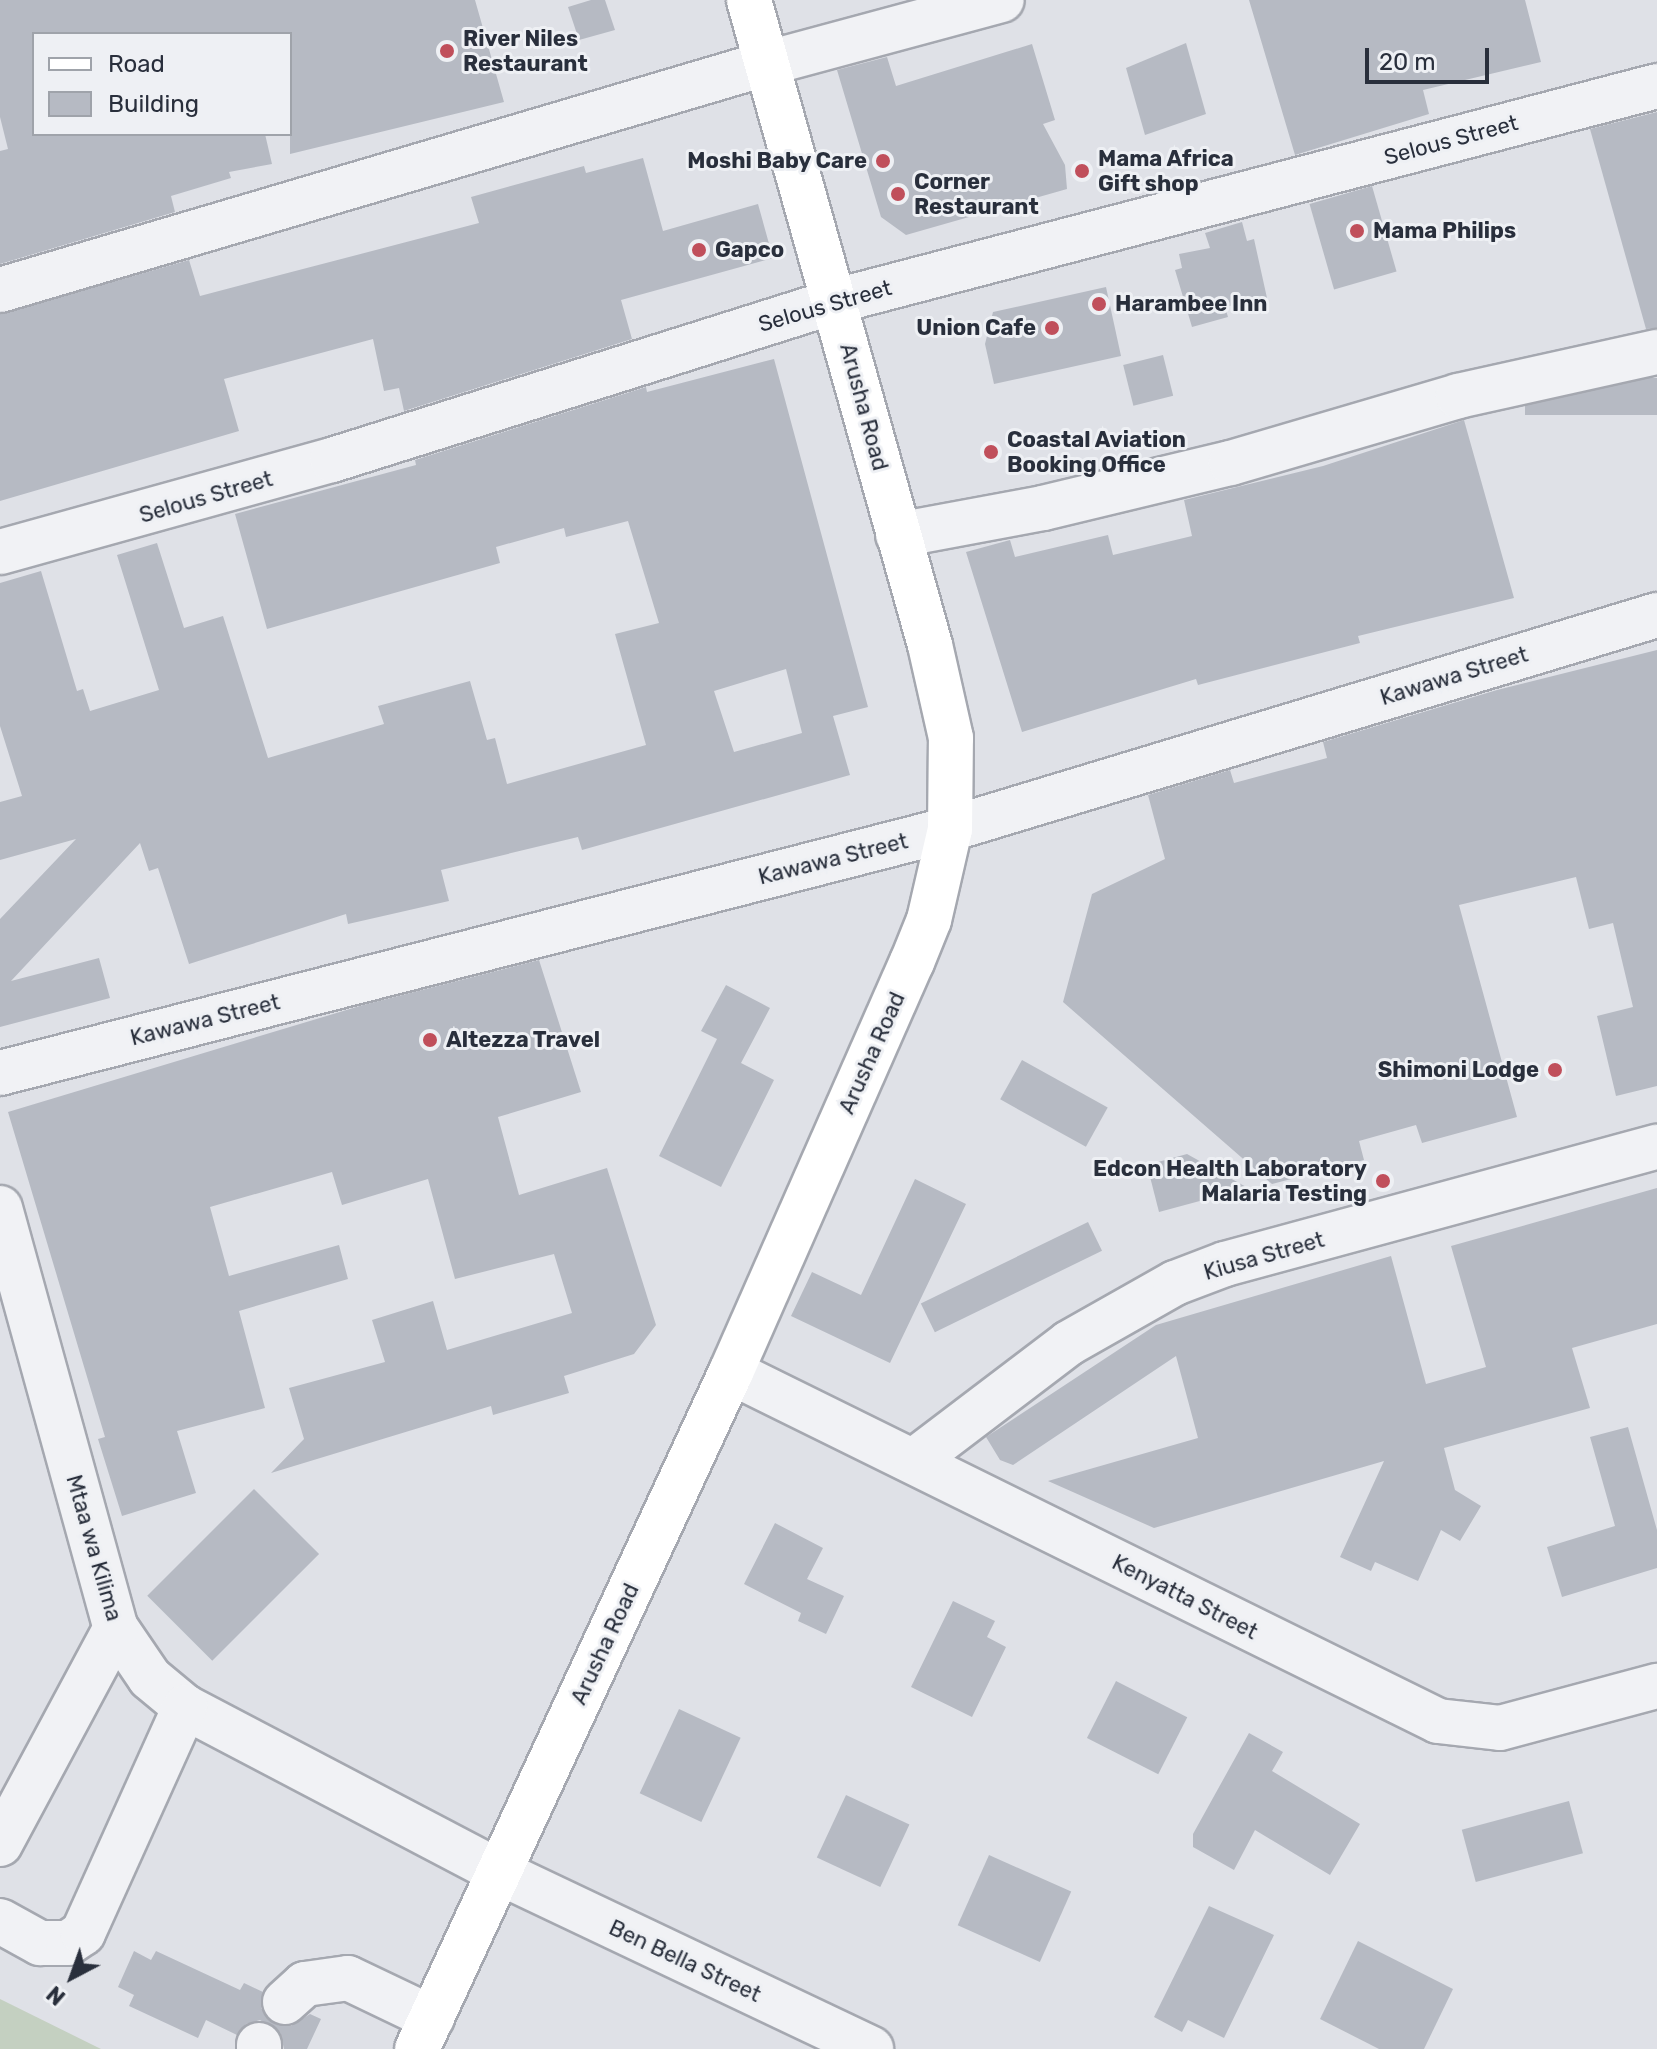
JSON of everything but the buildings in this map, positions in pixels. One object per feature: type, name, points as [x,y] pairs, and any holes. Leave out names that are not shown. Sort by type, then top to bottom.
[{"type":"main road","name":"Arusha Road","points":[[424,2033],[731,1372],[912,962],[929,920],[950,829],[951,738],[836,301],[749,0]]},
{"type":"street","points":[[0,290],[768,63],[1002,0]]},
{"type":"street","name":"Selous Street","points":[[0,552],[332,460],[836,301],[1657,86]]},
{"type":"street","points":[[898,535],[1202,470],[1458,396],[1657,352]]},
{"type":"street","name":"Kawawa Street","points":[[0,1073],[950,829],[1657,615]]},
{"type":"street","name":"Kiusa Street","points":[[915,1460],[1069,1343],[1175,1283],[1225,1264],[1657,1147]]},
{"type":"street","name":"Mtaa wa Kilima","points":[[2,1225],[116,1628],[150,1678],[185,1707],[499,1872]]},
{"type":"street","name":"Kenyatta Street","points":[[731,1372],[915,1460],[1438,1721],[1500,1728],[1657,1686]]},
{"type":"street","points":[[0,1844],[116,1628]]},
{"type":"street","points":[[0,1921],[40,1943],[68,1943],[83,1933],[185,1707]]},
{"type":"street","name":"Ben Bella Street","points":[[499,1872],[871,2049]]},
{"type":"street","points":[[285,2002],[305,1984],[348,1978],[424,2033]]},
{"type":"green space","points":[[0,1999],[101,2049],[0,2049]]},
{"type":"place","name":"River Niles Restaurant","points":[[447,51]]},
{"type":"place","name":"Moshi Baby Care","points":[[883,161]]},
{"type":"place","name":"Mama Africa Gift shop","points":[[1082,171]]},
{"type":"place","name":"Corner Restaurant","points":[[898,194]]},
{"type":"place","name":"Mama Philips","points":[[1357,231]]},
{"type":"place","name":"Gapco","points":[[699,250]]},
{"type":"place","name":"Harambee Inn","points":[[1099,304]]},
{"type":"place","name":"Union Cafe","points":[[1052,328]]},
{"type":"place","name":"Coastal Aviation Booking Office","points":[[991,452]]},
{"type":"place","name":"Altezza Travel","points":[[430,1040]]},
{"type":"place","name":"Shimoni Lodge","points":[[1555,1070]]},
{"type":"place","name":"Edcon Health Laboratory Malaria Testing","points":[[1383,1181]]}]
